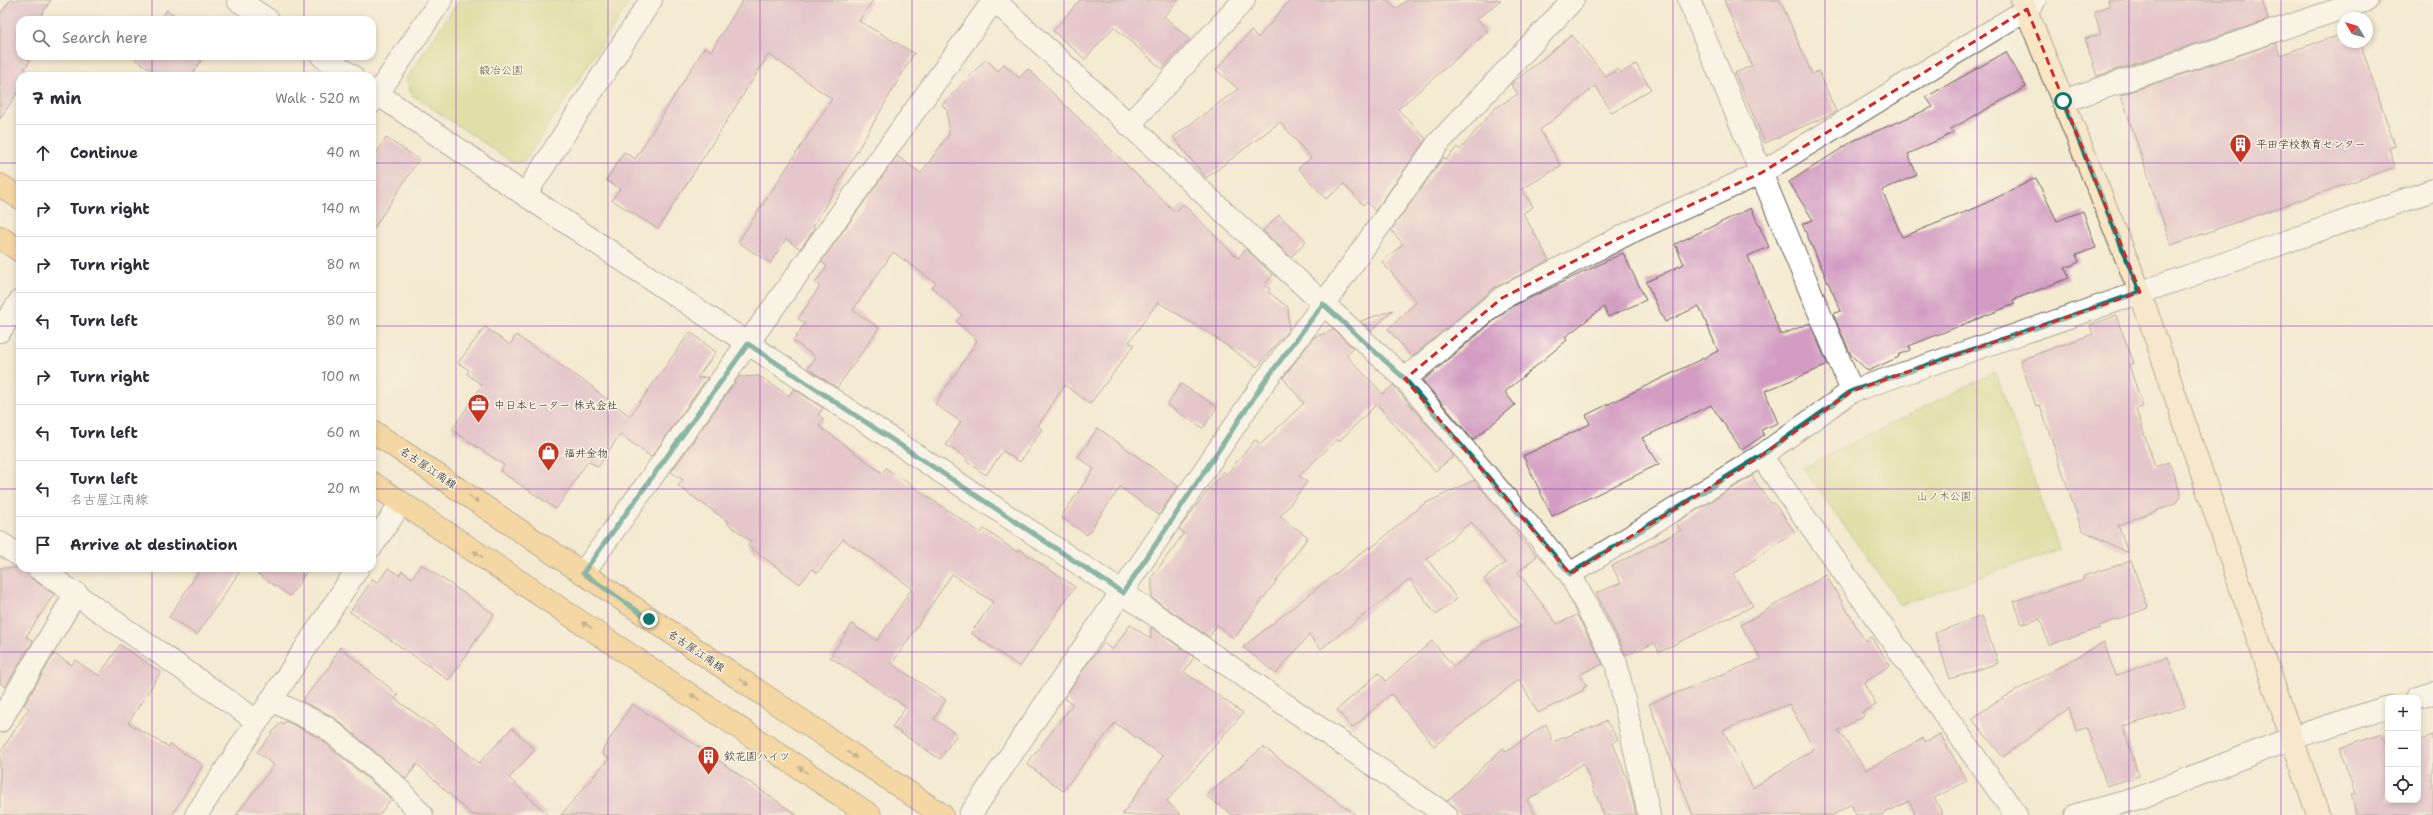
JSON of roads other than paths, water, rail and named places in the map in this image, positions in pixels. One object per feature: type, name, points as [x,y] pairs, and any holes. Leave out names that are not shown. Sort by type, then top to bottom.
[{"type":"main road","points":[[0,185],[16,195]]},
{"type":"main road","points":[[0,237],[16,248]]},
{"type":"main road","name":"名古屋江南線","points":[[376,434],[942,815]]},
{"type":"main road","points":[[376,486],[870,815]]},
{"type":"street","points":[[238,0],[262,16]]},
{"type":"street","points":[[376,92],[441,0]]},
{"type":"street","points":[[525,195],[651,0]]},
{"type":"street","points":[[583,573],[994,0],[1405,379],[1570,574],[1616,663],[1649,815]]},
{"type":"street","points":[[1129,125],[1244,0]]},
{"type":"street","points":[[970,815],[1123,593],[1265,381],[1323,304],[1439,142],[1573,0]]},
{"type":"street","points":[[1689,0],[1852,391]]},
{"type":"street","points":[[2063,101],[2368,0]]},
{"type":"street","points":[[1405,379],[1502,298],[1632,232],[1761,173],[2028,3],[2063,101],[2140,292],[2318,815]]},
{"type":"street","points":[[328,60],[346,72]]},
{"type":"street","points":[[376,96],[1123,593],[1446,815]]},
{"type":"street","points":[[1570,574],[1761,456],[1852,391],[2433,190]]},
{"type":"street","points":[[0,331],[16,308]]},
{"type":"street","points":[[1761,456],[2016,815]]},
{"type":"street","points":[[376,540],[401,502]]},
{"type":"street","points":[[0,543],[16,553]]},
{"type":"street","points":[[44,572],[257,721]]},
{"type":"street","points":[[196,815],[355,572]]},
{"type":"street","points":[[0,721],[76,593]]},
{"type":"street","points":[[2421,697],[2433,693]]},
{"type":"street","points":[[271,700],[326,727],[395,785],[422,815]]},
{"type":"street","points":[[2076,815],[2139,798],[2292,738],[2385,708]]},
{"type":"place","name":"平田学校教育センター","points":[[2241,164]]},
{"type":"place","name":"中日本ヒーター 株式会社","points":[[478,424]]},
{"type":"place","name":"福井金物","points":[[549,472]]},
{"type":"place","name":"欽花園ハイツ","points":[[708,776]]},
{"type":"park label","name":"鍛冶公園","points":[[501,70]]},
{"type":"park label","name":"山ノ木公園","points":[[1944,496]]}]
